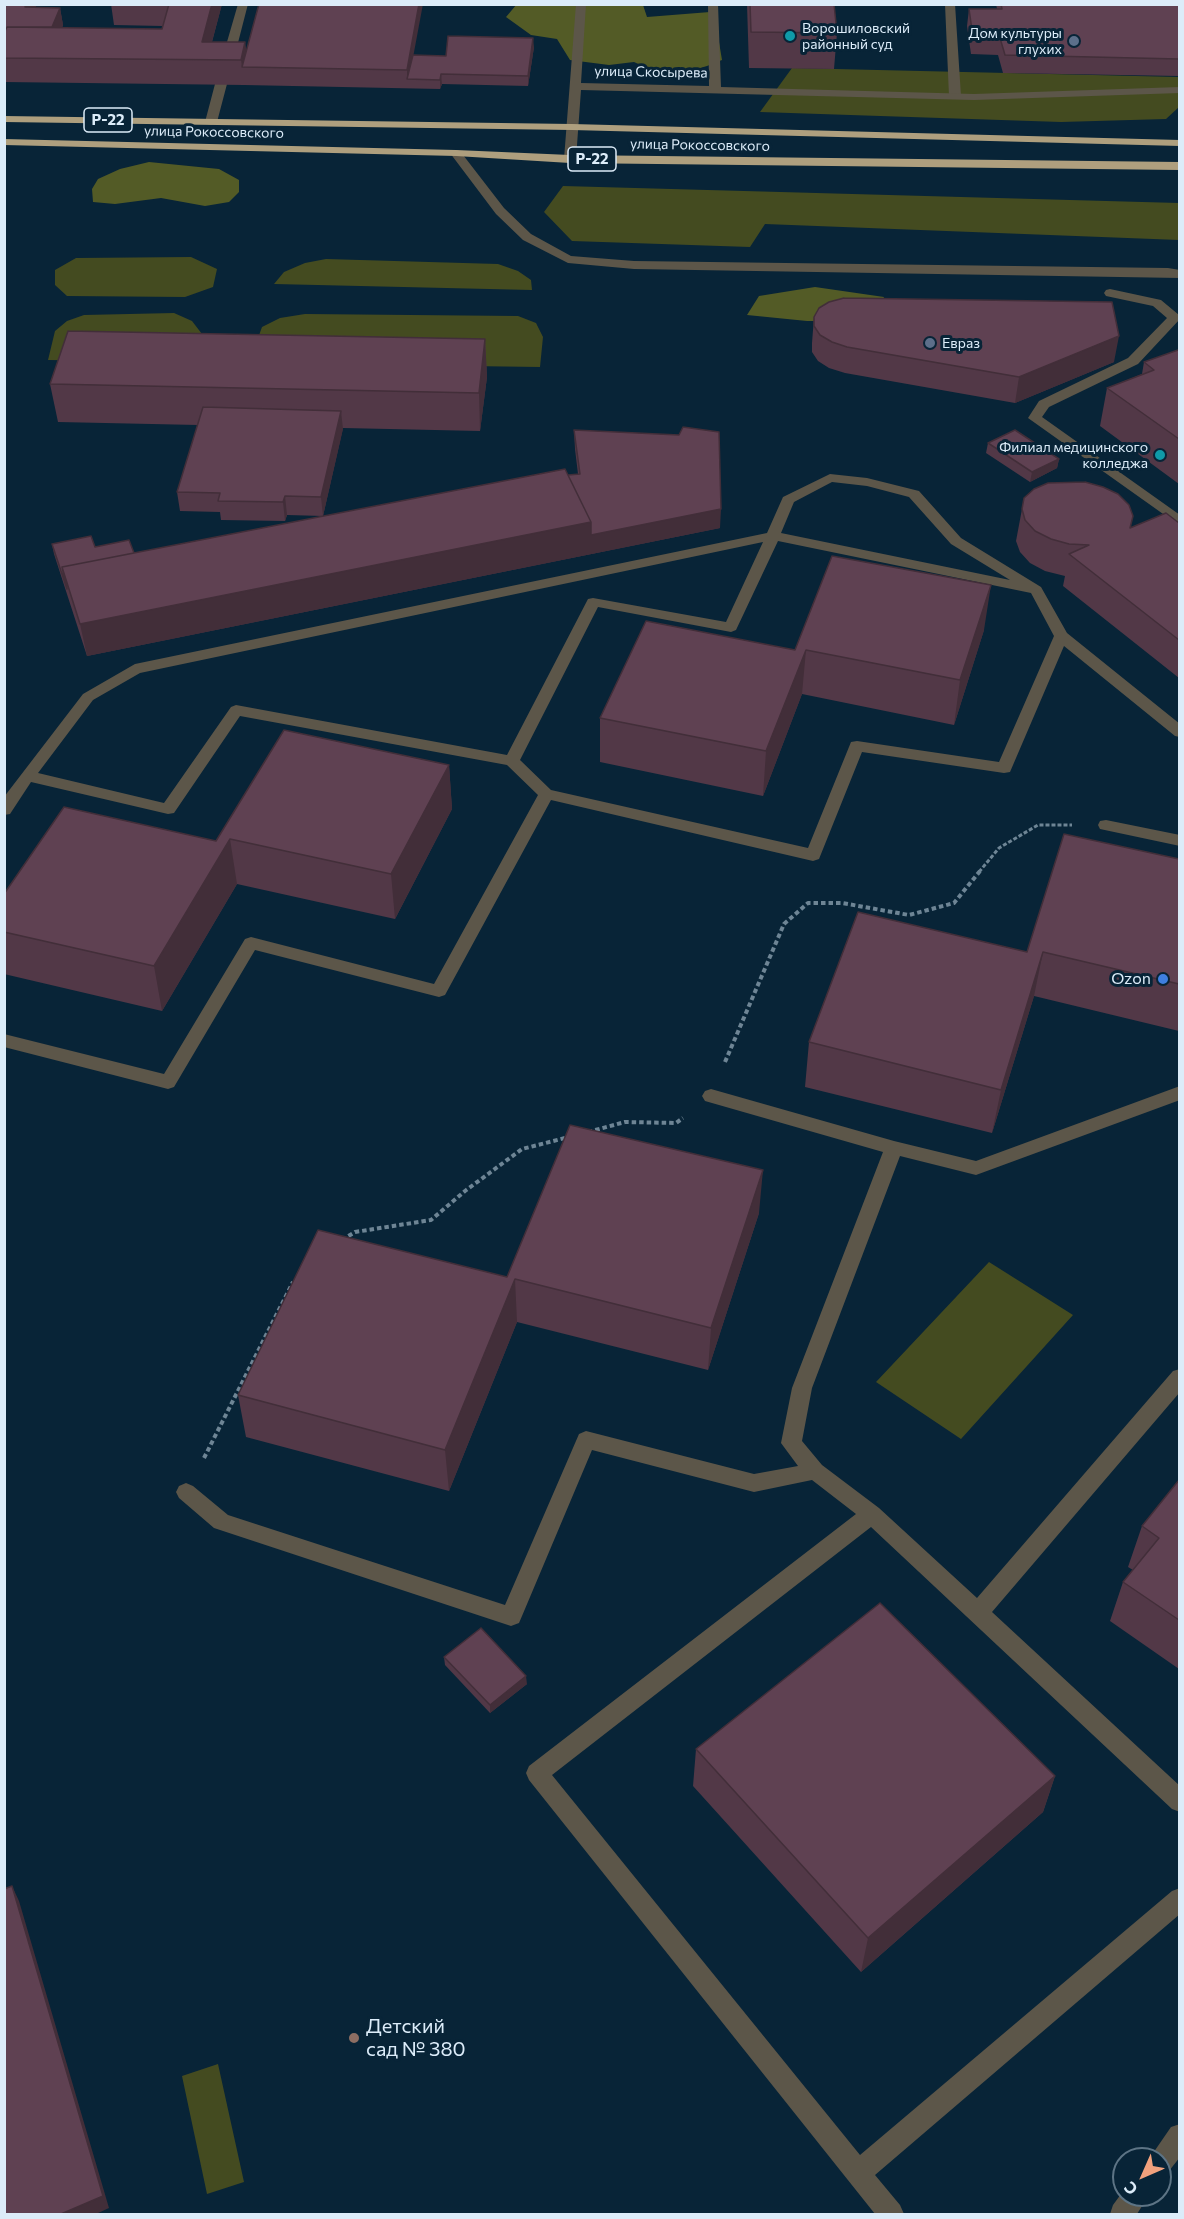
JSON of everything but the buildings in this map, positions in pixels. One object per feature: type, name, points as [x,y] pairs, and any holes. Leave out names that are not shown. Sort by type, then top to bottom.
[{"type":"highway","name":"улица Рокоссовского","points":[[4,119],[572,127],[1179,143]]},
{"type":"highway","name":"улица Рокоссовского","points":[[4,142],[456,153],[570,159],[1179,166]]},
{"type":"street","points":[[226,66],[243,4]]},
{"type":"street","name":"улица Скосырева","points":[[570,159],[581,4]]},
{"type":"street","name":"улица Скосырева","points":[[574,86],[715,88],[713,4]]},
{"type":"street","points":[[950,4],[955,96]]},
{"type":"street","points":[[211,122],[221,84]]},
{"type":"street","points":[[715,88],[955,96],[1179,90]]},
{"type":"street","points":[[456,153],[500,212],[527,237],[568,259],[634,265],[1168,272],[1179,274]]},
{"type":"street","points":[[1110,293],[1157,303],[1174,318],[1133,361],[1044,404],[1035,418],[1179,522]]},
{"type":"street","points":[[592,602],[731,627],[788,500],[830,478],[867,482],[914,494],[956,541],[1036,590],[1061,636],[1179,732]]},
{"type":"street","points":[[4,810],[27,776],[88,697],[135,669],[773,536],[1036,590]]},
{"type":"street","points":[[512,761],[608,570]]},
{"type":"street","points":[[27,776],[168,809],[236,710],[512,761],[546,794],[813,855],[857,746],[1004,768],[1061,636]]},
{"type":"street","points":[[4,1040],[168,1082],[251,943],[439,991],[546,794]]},
{"type":"street","points":[[1106,825],[1179,841]]},
{"type":"street","points":[[711,1096],[894,1148],[976,1168],[1179,1093]]},
{"type":"street","points":[[894,1148],[802,1388],[791,1443],[815,1471],[872,1514],[1179,1801]]},
{"type":"street","points":[[978,1612],[1179,1377]]},
{"type":"street","points":[[186,1492],[221,1522],[511,1616],[586,1440],[753,1483],[815,1471]]},
{"type":"street","points":[[872,1514],[537,1773],[891,2214]]},
{"type":"street","points":[[858,2173],[1179,1899]]},
{"type":"path","points":[[334,1244],[355,1232],[431,1220],[465,1191],[522,1149],[625,1122],[676,1123],[708,1102],[784,924],[808,903],[842,903],[909,915],[954,903],[999,848],[1038,825],[1106,825]]},
{"type":"path","points":[[186,1492],[298,1273]]},
{"type":"green space","points":[[517,4],[643,5],[647,17],[710,12],[717,30],[722,60],[680,74],[661,74],[634,62],[609,65],[570,60],[557,39],[531,35],[506,17]]},
{"type":"green space","points":[[792,68],[1179,77],[1179,107],[1166,119],[1061,122],[760,112]]},
{"type":"green space","points":[[149,162],[219,169],[239,180],[239,192],[229,202],[205,206],[161,198],[115,204],[93,202],[92,189],[98,179],[120,169]]},
{"type":"green space","points":[[563,186],[1179,203],[1179,240],[765,224],[750,247],[572,241],[544,212]]},
{"type":"green space","points":[[191,257],[217,269],[213,287],[185,297],[67,296],[55,285],[55,270],[76,258]]},
{"type":"green space","points":[[326,259],[498,264],[518,271],[531,280],[532,290],[274,284],[284,272],[305,263]]},
{"type":"green space","points":[[815,287],[884,297],[875,321],[807,321],[747,315],[759,296]]},
{"type":"green space","points":[[174,313],[192,321],[202,334],[191,362],[48,360],[55,331],[67,321],[84,315]]},
{"type":"green space","points":[[305,314],[518,316],[536,323],[543,337],[540,367],[249,363],[262,327],[280,318]]},
{"type":"green space","points":[[989,1262],[1073,1315],[961,1439],[876,1382]]},
{"type":"green space","points":[[218,2064],[244,2182],[207,2194],[182,2076]]},
{"type":"place","name":"Ворошиловский районный суд","points":[[790,36]]},
{"type":"place","name":"Дом культуры глухих","points":[[1074,41]]},
{"type":"place","name":"Евраз","points":[[930,343]]},
{"type":"place","name":"Филиал медицинского колледжа","points":[[1160,455]]},
{"type":"place","name":"Ozon","points":[[1163,979]]},
{"type":"place","name":"Детский сад № 380","points":[[354,2038]]}]
